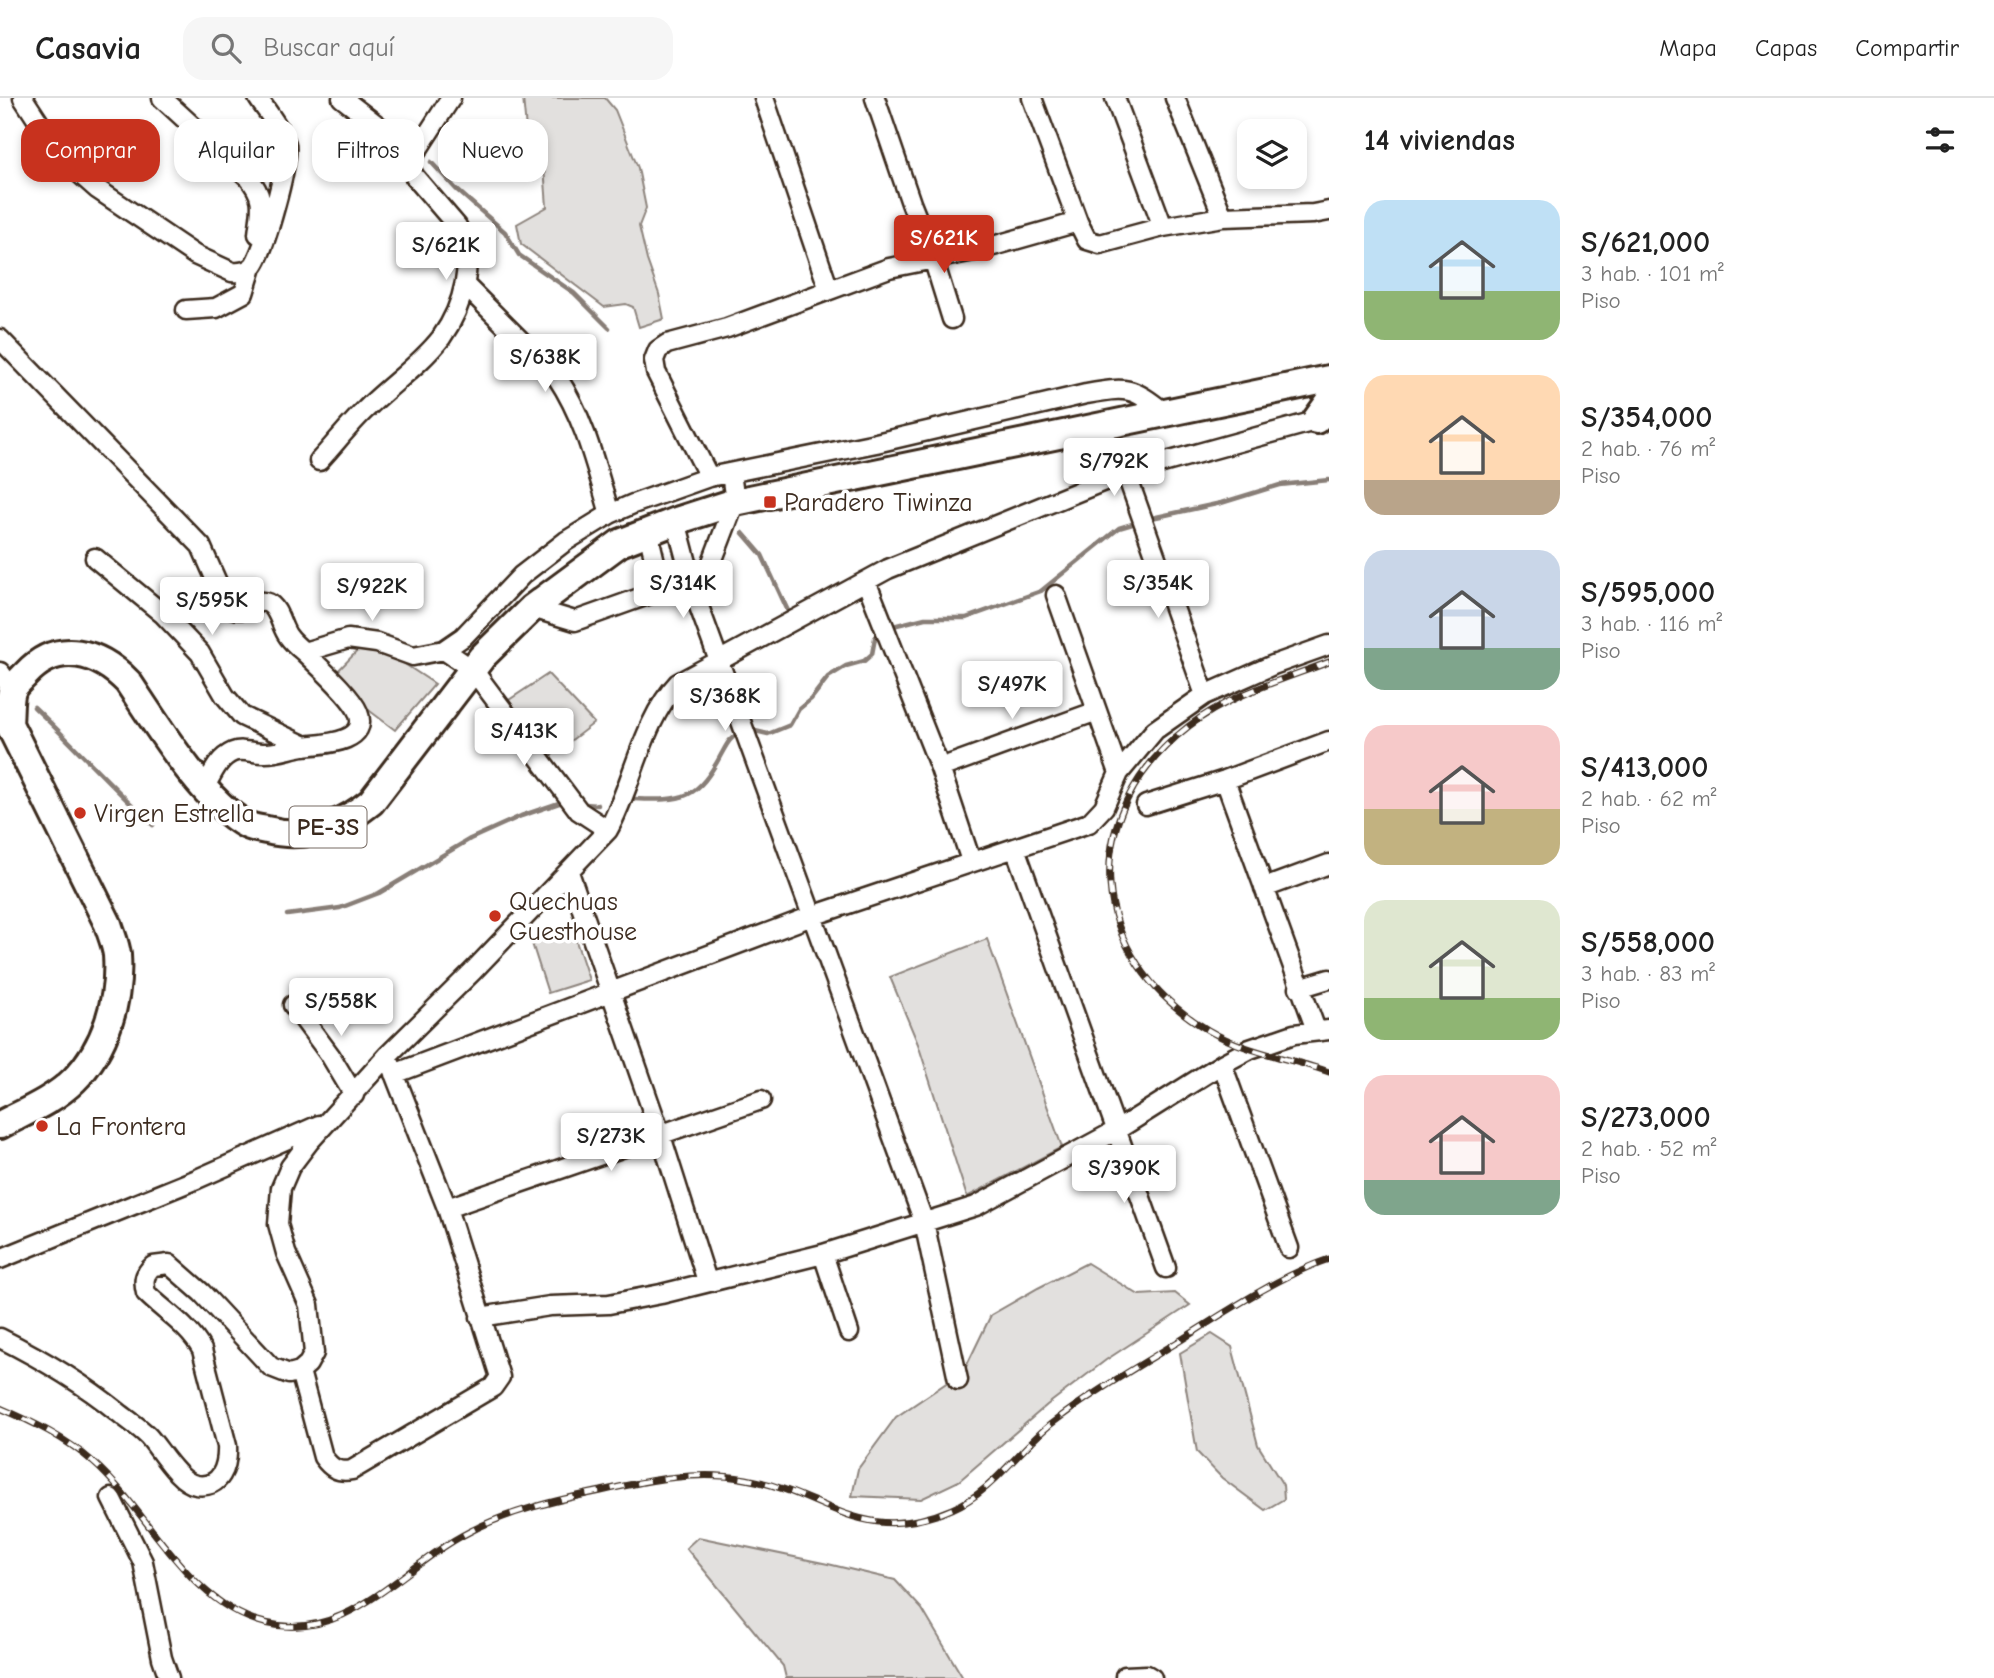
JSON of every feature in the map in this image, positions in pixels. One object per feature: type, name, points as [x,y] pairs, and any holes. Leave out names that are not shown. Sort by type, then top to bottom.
[{"type":"highway","name":"PE-3S","points":[[0,1125],[48,1100],[73,1080],[89,1061],[110,1021],[116,995],[117,953],[108,924],[9,724],[6,681],[58,653],[77,653],[93,657],[114,667],[128,682],[204,789],[247,826],[292,834],[314,832],[355,815],[371,802],[472,670],[504,634],[532,608],[620,543],[735,502],[1329,379]]},
{"type":"street","points":[[23,98],[63,159],[97,189],[195,255],[232,272],[246,271],[257,259],[261,200],[258,189],[162,98]]},
{"type":"street","points":[[186,310],[216,308],[244,293],[257,259],[287,154],[283,137],[258,98]]},
{"type":"street","points":[[342,98],[370,119]]},
{"type":"street","points":[[424,140],[451,98]]},
{"type":"street","points":[[764,98],[829,290]]},
{"type":"street","points":[[875,98],[933,258],[952,319]]},
{"type":"street","points":[[1032,98],[1087,240],[1100,244],[1163,228],[1223,217],[1329,211]]},
{"type":"street","points":[[1115,98],[1163,228]]},
{"type":"street","points":[[1175,98],[1223,217]]},
{"type":"street","points":[[319,461],[365,410],[407,373],[441,337],[465,285],[466,256],[460,232],[420,182]]},
{"type":"street","points":[[709,477],[656,372],[654,360],[658,350],[667,344],[727,328],[889,268],[979,250],[1078,222]]},
{"type":"street","points":[[465,285],[557,377],[564,388],[585,430],[610,514]]},
{"type":"street","points":[[0,339],[201,546],[227,605],[233,610],[239,610],[264,601],[269,603],[289,638],[352,702],[360,720],[359,727],[347,738],[336,743],[265,753],[236,750],[221,759],[204,789]]},
{"type":"street","points":[[304,652],[348,639],[377,643],[413,656],[444,650],[463,637],[522,575],[566,541],[610,514],[709,477],[1120,389],[1145,397],[1165,413]]},
{"type":"street","points":[[0,1338],[43,1359],[95,1393],[146,1434],[174,1469],[194,1485],[206,1485],[216,1481],[224,1471],[227,1446],[202,1350],[187,1328],[146,1293],[144,1284],[148,1270],[161,1264],[176,1269],[271,1367],[289,1374],[300,1371],[314,1353],[309,1305],[286,1253],[278,1224],[281,1188],[290,1167],[309,1142],[387,1056],[608,830],[619,811],[650,730],[668,694],[678,683],[888,569],[1126,473],[1325,413]]},
{"type":"street","points":[[697,601],[735,502],[731,473]]},
{"type":"street","points":[[1126,473],[1205,695]]},
{"type":"street","points":[[676,521],[697,601],[924,1222],[958,1380]]},
{"type":"street","points":[[532,608],[575,621],[648,595],[659,579],[648,532]]},
{"type":"street","points":[[95,558],[163,614],[200,653],[225,696],[242,716],[305,746]]},
{"type":"street","points":[[866,581],[940,768],[971,861]]},
{"type":"street","points":[[1055,596],[1119,773]]},
{"type":"street","points":[[394,1074],[812,916],[1089,823],[1104,807],[1119,773],[1154,730],[1205,695],[1273,665],[1329,645]]},
{"type":"street","points":[[444,650],[472,670],[579,811],[608,830]]},
{"type":"street","points":[[940,768],[1097,711]]},
{"type":"street","points":[[1146,806],[1329,741]]},
{"type":"street","points":[[480,1317],[551,1306],[608,1304],[661,1294],[823,1254],[976,1206],[1117,1130],[1222,1064],[1265,1043],[1323,1030],[1299,988],[1225,779]]},
{"type":"street","points":[[1015,848],[1166,1268]]},
{"type":"street","points":[[1264,888],[1329,864]]},
{"type":"street","points":[[569,872],[661,1136],[707,1281]]},
{"type":"street","points":[[1299,988],[1329,979]]},
{"type":"street","points":[[293,1005],[330,1055],[354,1095]]},
{"type":"street","points":[[300,1371],[323,1457],[336,1470],[352,1470],[497,1384],[500,1372],[480,1317],[447,1208],[387,1056]]},
{"type":"street","points":[[1222,1064],[1289,1248]]},
{"type":"street","points":[[447,1208],[761,1100]]},
{"type":"street","points":[[0,1259],[197,1179],[333,1118]]},
{"type":"street","points":[[823,1254],[849,1332]]},
{"type":"street","points":[[111,1497],[143,1562],[162,1658],[169,1678]]},
{"type":"street","points":[[1125,1676],[1147,1675],[1152,1678]]},
{"type":"shaded area","points":[[523,98],[605,98],[615,110],[638,168],[646,208],[639,226],[664,319],[639,327],[633,307],[626,304],[604,307],[521,244],[517,224],[547,207],[545,182],[548,182],[548,119],[525,119]]},
{"type":"shaded area","points":[[368,640],[435,684],[395,730],[329,680]]},
{"type":"shaded area","points":[[548,674],[594,723],[552,755],[503,704]]},
{"type":"shaded area","points":[[570,923],[589,980],[548,993],[530,937]]},
{"type":"shaded area","points":[[987,939],[1062,1147],[967,1197],[918,1044],[890,977]]},
{"type":"shaded area","points":[[1087,1263],[1139,1295],[1175,1293],[1190,1305],[1106,1360],[1047,1405],[959,1481],[921,1499],[852,1496],[858,1469],[896,1417],[964,1371],[991,1315]]},
{"type":"shaded area","points":[[1212,1334],[1232,1347],[1258,1445],[1283,1485],[1284,1499],[1265,1510],[1222,1478],[1197,1452],[1180,1353]]},
{"type":"shaded area","points":[[698,1537],[895,1580],[922,1609],[963,1678],[786,1678],[783,1666],[686,1548]]},
{"type":"waterway","points":[[431,162],[456,189],[505,232],[519,255],[574,293],[609,328]]},
{"type":"waterway","points":[[1147,519],[1221,503],[1280,485],[1329,480]]},
{"type":"waterway","points":[[889,627],[925,618],[966,618],[1041,591],[1119,528],[1139,522]]},
{"type":"waterway","points":[[743,533],[762,555],[788,611]]},
{"type":"waterway","points":[[751,730],[768,734],[790,725],[799,709],[811,699],[828,677],[846,666],[864,661],[872,654],[875,638],[881,629]]},
{"type":"waterway","points":[[34,707],[153,825]]},
{"type":"waterway","points":[[633,799],[677,798],[697,789],[713,769],[729,741],[740,733]]},
{"type":"waterway","points":[[287,915],[340,908],[379,893],[470,839],[521,816],[562,802]]},
{"type":"waterway","points":[[585,804],[598,805]]},
{"type":"railway","points":[[1329,662],[1221,705],[1189,726],[1152,761],[1127,800],[1113,842],[1110,884],[1118,925],[1138,964],[1167,1000],[1222,1038],[1329,1072]]},
{"type":"railway","points":[[0,1408],[49,1431],[93,1462],[133,1505],[191,1577],[213,1597],[238,1613],[265,1623],[295,1626],[323,1622],[349,1612],[445,1546],[484,1525],[550,1502],[637,1483],[691,1476],[728,1476],[774,1486],[845,1514],[893,1523],[921,1519],[952,1509],[967,1502],[992,1482],[1051,1424],[1114,1380],[1253,1295],[1329,1259]]},
{"type":"place","name":"Paradero Tiwinza","points":[[770,502]]},
{"type":"place","name":"Virgen Estrella","points":[[80,813]]},
{"type":"place","name":"Quechuas Guesthouse","points":[[495,916]]},
{"type":"place","name":"La Frontera","points":[[42,1126]]}]
